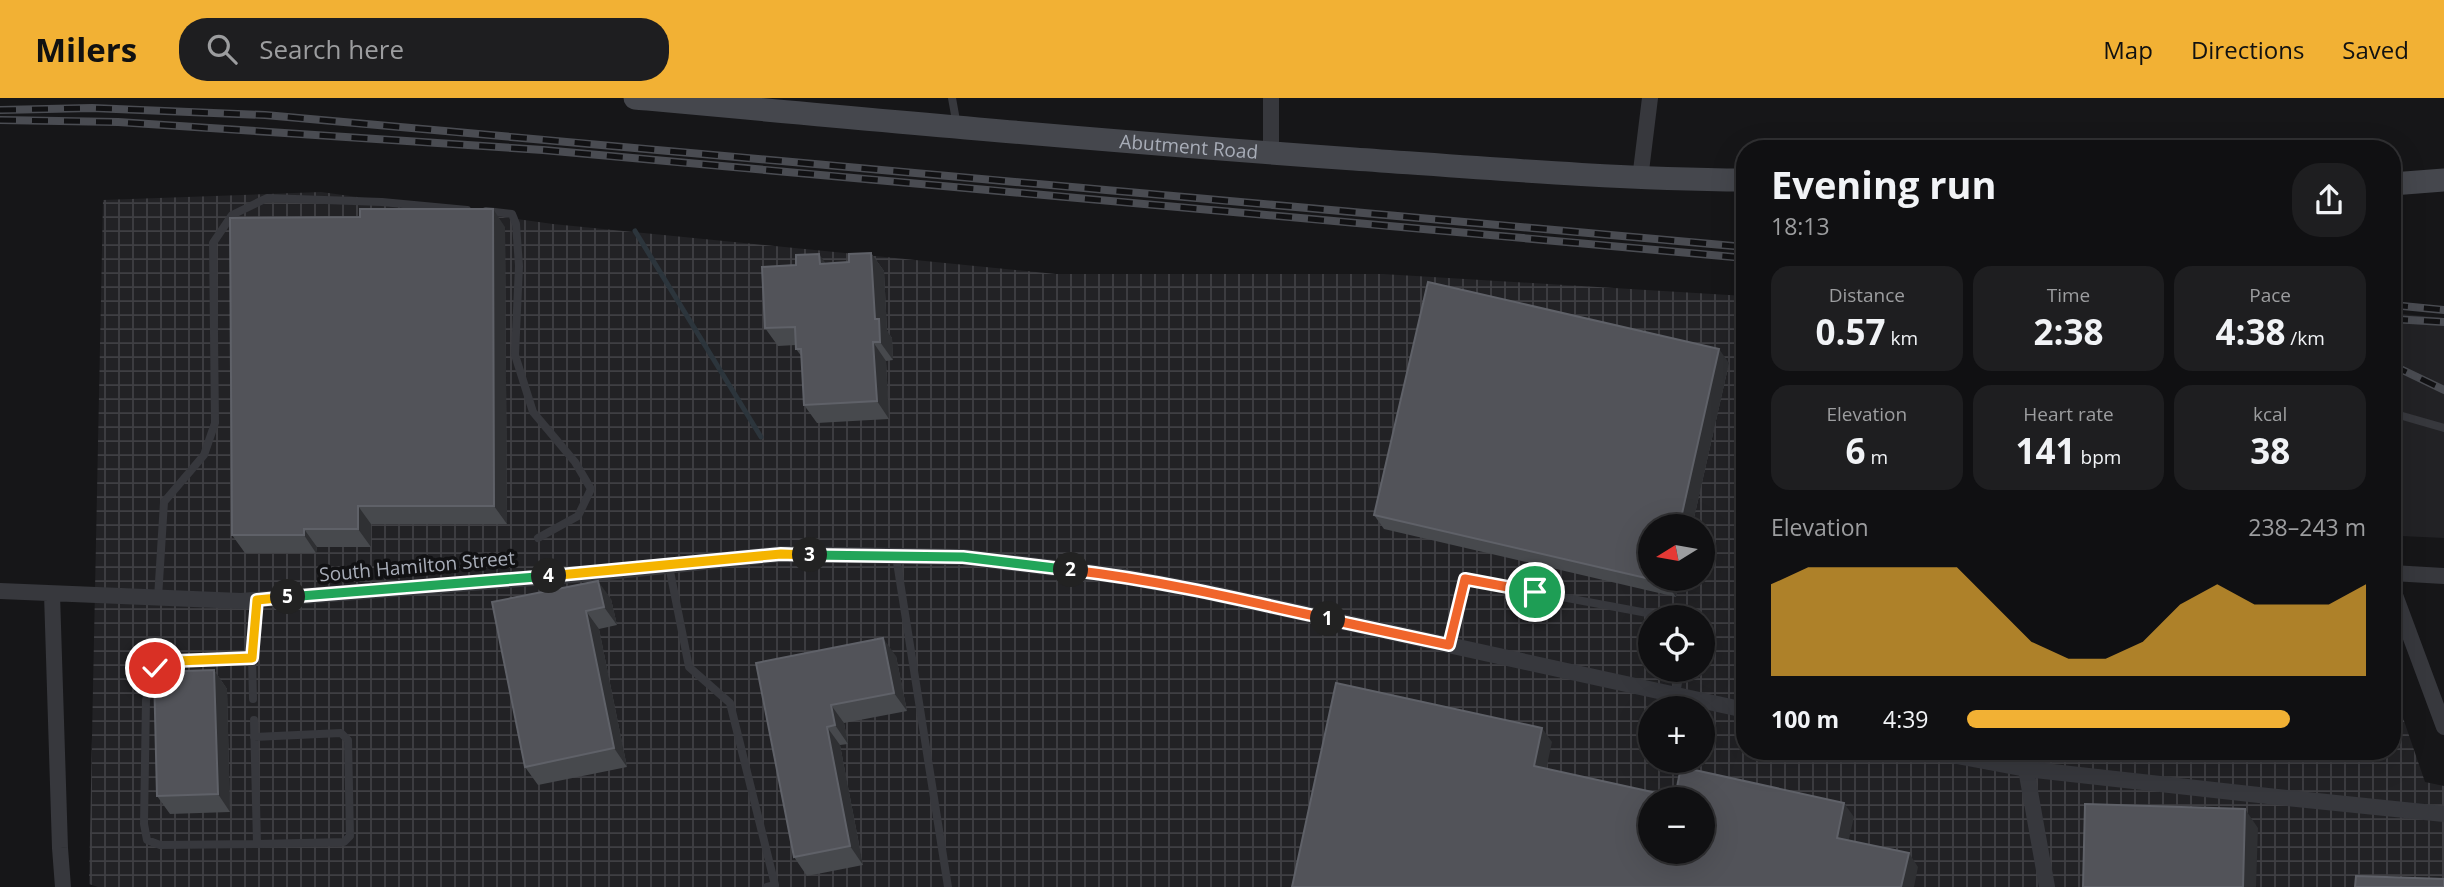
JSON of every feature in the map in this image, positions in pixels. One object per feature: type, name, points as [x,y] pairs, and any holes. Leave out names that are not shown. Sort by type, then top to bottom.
[{"type":"main road","name":"Abutment Road","points":[[635,98],[1271,153],[1640,179],[1736,180]]},
{"type":"main road","points":[[2401,183],[2444,180]]},
{"type":"street","points":[[1270,98],[1271,153]]},
{"type":"street","points":[[1640,179],[1650,98]]},
{"type":"street","name":"South Hamilton Street","points":[[0,591],[257,600],[669,566],[781,554],[963,557],[1120,576],[1202,591],[1736,708]]},
{"type":"street","points":[[2401,574],[2444,576]]},
{"type":"street","points":[[52,593],[63,887]]},
{"type":"street","points":[[2401,611],[2444,727]]},
{"type":"street","points":[[1978,760],[2026,769],[2444,814]]},
{"type":"street","points":[[2026,769],[2047,887]]},
{"type":"lane","points":[[952,98],[958,128]]},
{"type":"lane","points":[[158,598],[164,502],[204,455],[215,423],[213,243],[232,215],[267,198],[382,202],[512,214],[516,224],[519,266],[515,355],[533,412],[575,462],[591,489],[578,516],[538,538]]},
{"type":"lane","points":[[2401,416],[2444,428]]},
{"type":"lane","points":[[896,556],[948,887]]},
{"type":"lane","points":[[669,566],[689,667],[730,702],[775,885],[766,887]]},
{"type":"lane","points":[[1449,645],[1465,579],[1638,611]]},
{"type":"lane","points":[[253,699],[252,658],[257,600]]},
{"type":"lane","points":[[252,658],[176,661],[155,668],[146,700],[144,824],[147,840],[160,845],[344,842],[349,836],[348,740],[341,733],[254,737]]},
{"type":"lane","points":[[1676,695],[1678,682]]},
{"type":"lane","points":[[254,720],[257,844]]},
{"type":"shaded area","points":[[321,192],[553,224],[1056,274],[1383,274],[1736,295],[1736,760],[2401,760],[2401,712],[2425,782],[2444,786],[2444,887],[98,887],[89,884],[103,200]]},
{"type":"shaded area","points":[[2401,314],[2444,318],[2444,538],[2401,536]]},
{"type":"building","points":[[360,209],[493,209],[494,506],[358,506],[358,529],[304,529],[304,535],[232,535],[230,218],[360,217]]},
{"type":"building","points":[[871,253],[875,319],[879,319],[880,342],[873,342],[877,401],[804,405],[801,349],[796,349],[795,327],[765,328],[762,267],[796,265],[796,255],[819,254],[820,264],[849,262],[849,254]]},
{"type":"building","points":[[1428,282],[1719,349],[1682,514],[1638,514],[1638,576],[1374,515]]},
{"type":"building","points":[[598,581],[604,607],[586,611],[614,748],[525,767],[492,602]]},
{"type":"building","points":[[883,638],[894,693],[831,705],[835,725],[827,727],[850,846],[794,857],[756,663]]},
{"type":"building","points":[[214,670],[218,794],[157,796],[154,672]]},
{"type":"building","points":[[1336,683],[1542,728],[1534,766],[1638,789],[1638,864],[1715,864],[1715,787],[1677,787],[1680,773],[1708,773],[1844,803],[1837,838],[1909,853],[1901,887],[1292,887]]},
{"type":"building","points":[[2085,804],[2245,809],[2243,887],[2083,887]]},
{"type":"building","points":[[2356,876],[2444,879],[2444,887],[2355,887]]},
{"type":"waterway","points":[[635,231],[761,437]]},
{"type":"railway","points":[[0,110],[92,108],[265,115],[1736,246]]},
{"type":"railway","points":[[0,120],[118,122],[543,150],[1736,257]]},
{"type":"railway","points":[[2401,306],[2444,310]]},
{"type":"railway","points":[[2401,320],[2444,322]]},
{"type":"railway","points":[[2401,369],[2444,390]]},
{"type":"route","points":[[155,668],[176,661],[252,658],[257,600],[598,573],[781,554],[963,557],[1120,576],[1202,591],[1449,645],[1465,579],[1535,592]]}]
